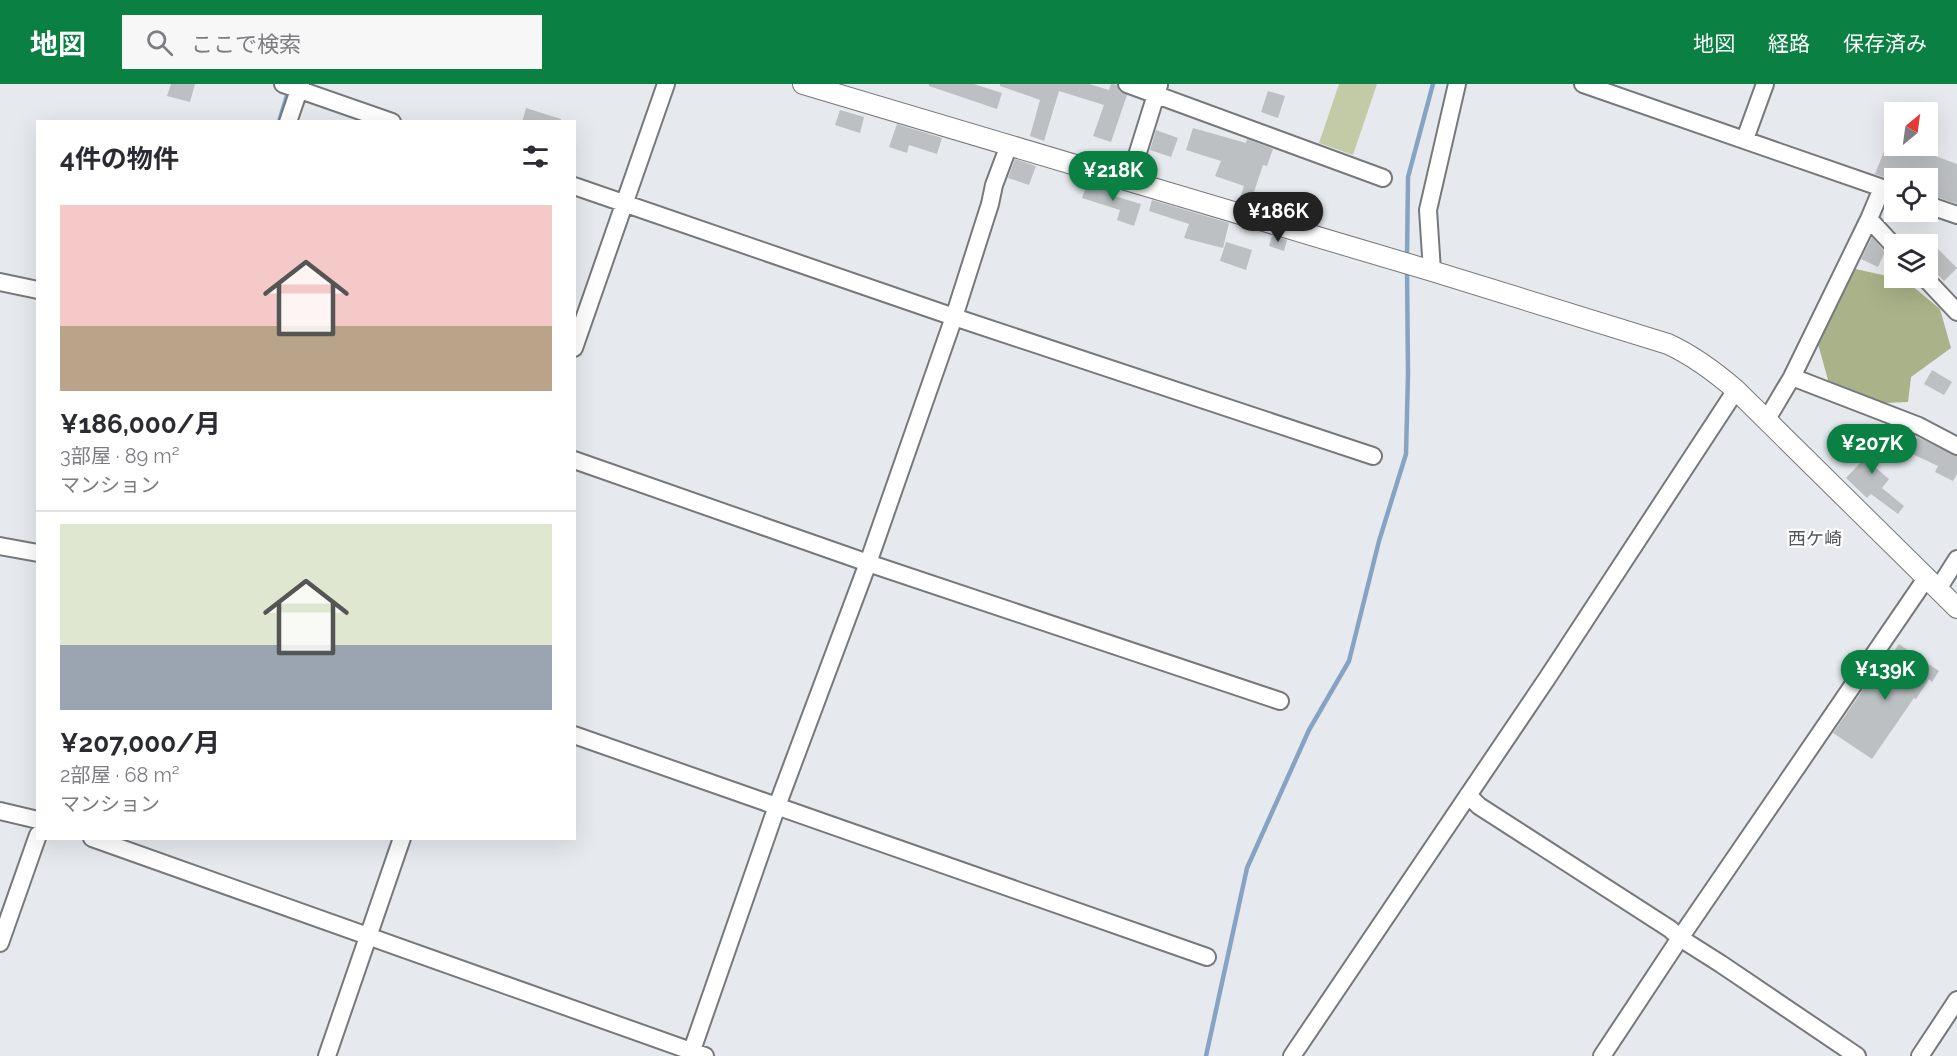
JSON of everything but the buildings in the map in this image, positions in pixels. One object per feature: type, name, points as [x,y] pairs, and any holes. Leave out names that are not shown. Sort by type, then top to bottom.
[{"type":"street","points":[[283,84],[300,86],[387,120]]},
{"type":"street","points":[[576,342],[666,84]]},
{"type":"street","points":[[803,84],[1432,271],[1668,344],[1710,367],[1767,418],[1957,608]]},
{"type":"street","points":[[1127,84],[1158,89],[1383,178]]},
{"type":"street","points":[[1432,271],[1428,210],[1457,84]]},
{"type":"street","points":[[1583,84],[1884,189]]},
{"type":"street","points":[[1745,139],[1765,84]]},
{"type":"street","points":[[289,120],[300,86]]},
{"type":"street","points":[[1129,181],[1158,89]]},
{"type":"street","points":[[98,840],[696,1054],[777,806],[868,563],[954,317],[990,204],[993,185],[1009,145]]},
{"type":"street","points":[[576,187],[954,317],[1373,456]]},
{"type":"street","points":[[1767,418],[1792,377],[1869,219],[1884,196]]},
{"type":"street","points":[[1938,208],[1957,215]]},
{"type":"street","points":[[1869,219],[1884,235]]},
{"type":"street","points":[[0,282],[36,290]]},
{"type":"street","points":[[1937,288],[1955,303]]},
{"type":"street","points":[[1792,377],[1919,426],[1957,446]]},
{"type":"street","points":[[1292,1056],[1548,677],[1736,390]]},
{"type":"street","points":[[576,461],[868,563],[1280,701]]},
{"type":"street","points":[[0,546],[36,553]]},
{"type":"street","points":[[1602,1056],[1680,938],[1932,583],[1957,559]]},
{"type":"street","points":[[576,736],[1207,957]]},
{"type":"street","points":[[1468,795],[1479,806],[1660,923],[1857,1056]]},
{"type":"street","points":[[0,812],[36,820]]},
{"type":"street","points":[[0,943],[36,840]]},
{"type":"street","points":[[327,1056],[401,840]]},
{"type":"street","points":[[1920,1056],[1957,1000]]},
{"type":"green space","points":[[1339,84],[1377,84],[1353,155],[1319,143]]},
{"type":"green space","points":[[1851,268],[1884,275],[1884,288],[1915,288],[1940,309],[1951,348],[1911,377],[1908,402],[1884,403],[1830,387],[1818,344]]},
{"type":"waterway","points":[[1407,258],[1408,177],[1433,84]]},
{"type":"waterway","points":[[280,120],[289,89]]},
{"type":"waterway","points":[[1206,1056],[1247,868],[1309,730],[1349,661],[1379,541],[1406,454],[1407,270]]},
{"type":"district","name":"西ケ崎","points":[[1815,539]]}]
